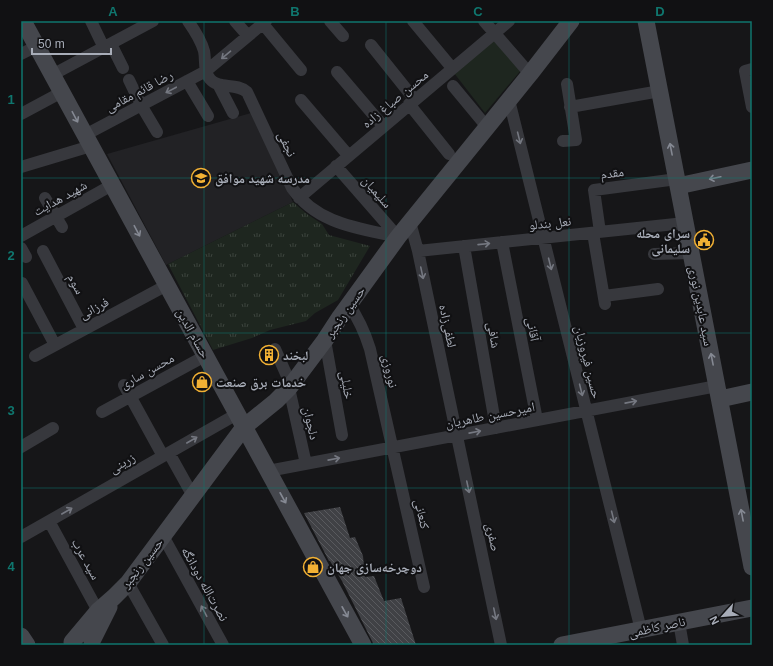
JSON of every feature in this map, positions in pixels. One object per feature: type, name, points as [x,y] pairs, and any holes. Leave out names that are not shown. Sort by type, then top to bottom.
[{"type":"main road","name":"حسام الدین","points":[[23,21],[363,645]]},
{"type":"main road","name":"حسین رنجبر","points":[[70,643],[98,611],[114,598],[128,583],[192,496],[241,420],[276,401],[290,387],[398,237],[571,21]]},
{"type":"main road","name":"سید عابدین نوری","points":[[646,21],[752,567]]},
{"type":"main road","points":[[677,182],[752,170]]},
{"type":"main road","points":[[718,393],[752,392]]},
{"type":"main road","name":"حسین رنجبر","points":[[93,643],[114,598]]},
{"type":"main road","name":"ناصر کاظمی","points":[[563,645],[622,640],[640,630],[752,608]]},
{"type":"main road","points":[[21,636],[28,645]]},
{"type":"main road","points":[[70,643],[85,639],[93,643]]},
{"type":"street","points":[[91,21],[123,68]]},
{"type":"street","points":[[188,21],[201,40],[206,58],[206,71],[209,78],[218,84],[233,113]]},
{"type":"street","points":[[234,21],[248,36]]},
{"type":"street","points":[[330,21],[343,36]]},
{"type":"street","points":[[413,21],[452,68]]},
{"type":"street","points":[[484,21],[530,74]]},
{"type":"street","name":"محسن صباغ زاده","points":[[298,198],[509,21]]},
{"type":"street","points":[[52,75],[108,46],[149,22]]},
{"type":"street","points":[[265,22],[301,70]]},
{"type":"street","name":"رضا قائم مقامی","points":[[21,167],[88,140],[141,105],[206,71],[265,22]]},
{"type":"street","points":[[371,45],[449,154]]},
{"type":"street","points":[[21,54],[37,46]]},
{"type":"street","points":[[752,69],[745,71],[752,107]]},
{"type":"street","points":[[337,72],[383,126]]},
{"type":"street","points":[[129,80],[141,105],[157,132]]},
{"type":"street","points":[[187,81],[208,116]]},
{"type":"street","name":"نجفی","points":[[218,84],[239,86],[247,92],[298,198],[312,209],[340,224],[398,237]]},
{"type":"street","points":[[564,142],[576,140],[567,84]]},
{"type":"street","points":[[453,86],[487,127]]},
{"type":"street","points":[[570,107],[660,91]]},
{"type":"street","points":[[21,114],[62,92]]},
{"type":"street","points":[[301,100],[348,156]]},
{"type":"street","name":"حسین فیروزیان","points":[[509,100],[640,630]]},
{"type":"street","name":"سلیمیان","points":[[336,166],[398,237]]},
{"type":"street","name":"مقدم","points":[[596,232],[594,190],[677,182]]},
{"type":"street","name":"شهید هدایت","points":[[21,236],[112,184]]},
{"type":"street","points":[[45,198],[62,227]]},
{"type":"street","name":"لطفی‌زاده","points":[[410,222],[418,251],[457,435]]},
{"type":"street","name":"نعل بندلو","points":[[418,251],[685,223]]},
{"type":"street","points":[[596,232],[604,300],[658,289]]},
{"type":"street","name":"آقانی","points":[[502,242],[537,420]]},
{"type":"street","name":"شافی","points":[[464,246],[496,428]]},
{"type":"street","name":"سوم","points":[[43,251],[84,329]]},
{"type":"street","points":[[654,254],[691,253]]},
{"type":"street","points":[[22,283],[55,345]]},
{"type":"street","name":"فرزانی","points":[[34,356],[167,286]]},
{"type":"street","name":"نوروزی","points":[[349,305],[358,317],[365,332],[393,448]]},
{"type":"street","name":"خلیلی","points":[[325,340],[342,435]]},
{"type":"street","name":"دلجوان","points":[[275,349],[290,387],[306,464]]},
{"type":"street","name":"محسن ساری","points":[[102,412],[205,356]]},
{"type":"street","points":[[124,385],[192,496]]},
{"type":"street","name":"امیرحسین طاهریان","points":[[268,471],[586,411],[718,393]]},
{"type":"street","name":"زرینی","points":[[21,537],[166,454],[241,420]]},
{"type":"street","points":[[21,447],[53,428]]},
{"type":"street","name":"صفری","points":[[457,435],[501,645]]},
{"type":"street","name":"کنعانی","points":[[393,448],[424,587]]},
{"type":"street","name":"سید عرب","points":[[48,521],[98,611]]},
{"type":"street","name":"نصرت‌الله دودانگه","points":[[163,536],[223,645]]},
{"type":"street","points":[[128,583],[162,645]]},
{"type":"street","points":[[679,622],[683,645]]},
{"type":"shaded area","name":"مدرسه شهید موافق","points":[[251,113],[293,202],[166,265],[107,154]]},
{"type":"green space","points":[[496,39],[522,69],[485,113],[454,73]]},
{"type":"green space","points":[[293,202],[322,224],[329,235],[370,246],[338,300],[315,313],[306,321],[270,330],[252,338],[213,350],[168,264]]},
{"type":"building","points":[[340,507],[350,538],[355,537],[363,556],[365,577],[374,576],[384,601],[401,598],[416,645],[374,645],[342,581],[329,561],[304,513]]},
{"type":"place","name":"مدرسه شهید موافق","points":[[201,178]]},
{"type":"place","name":"سرای محله سلیمانی","points":[[704,240]]},
{"type":"place","name":"لبخند","points":[[269,355]]},
{"type":"place","name":"خدمات برق صنعت","points":[[202,382]]},
{"type":"place","name":"دوچرخه‌سازی جهان","points":[[313,567]]}]
